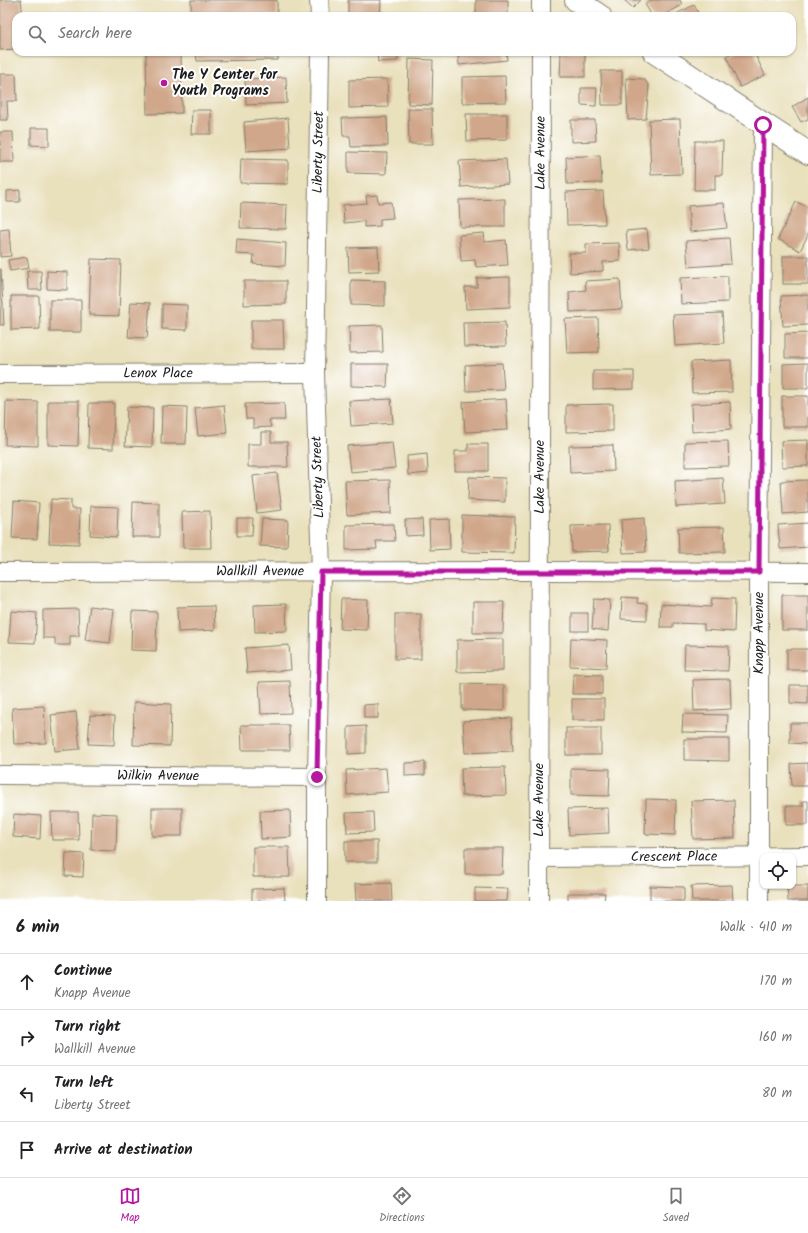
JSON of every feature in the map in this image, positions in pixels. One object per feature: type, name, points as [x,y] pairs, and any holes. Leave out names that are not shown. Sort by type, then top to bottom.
[{"type":"main road","points":[[576,0],[594,12]]},
{"type":"main road","points":[[660,56],[763,125],[808,153]]},
{"type":"street","points":[[319,0],[320,12]]},
{"type":"street","points":[[541,0],[541,12]]},
{"type":"street","name":"Liberty Street","points":[[318,901],[317,777],[321,572],[315,373],[320,56]]},
{"type":"street","name":"Lake Avenue","points":[[539,901],[541,56]]},
{"type":"street","name":"Knapp Avenue","points":[[759,901],[759,572],[763,125]]},
{"type":"street","name":"Lenox Place","points":[[0,374],[315,373]]},
{"type":"street","name":"Wallkill Avenue","points":[[0,572],[808,572]]},
{"type":"street","name":"Wilkin Avenue","points":[[0,775],[317,777]]},
{"type":"street","name":"Crescent Place","points":[[539,858],[808,856]]},
{"type":"building","points":[[0,0],[21,0],[22,12],[12,12],[12,49],[0,50]]},
{"type":"building","points":[[191,0],[277,0],[277,12],[191,12]]},
{"type":"building","points":[[348,0],[381,0],[380,12],[348,12]]},
{"type":"building","points":[[476,0],[508,0],[508,12],[476,12]]},
{"type":"building","points":[[624,0],[641,0],[633,8]]},
{"type":"building","points":[[652,0],[680,0],[682,5],[669,12],[650,12],[645,4]]},
{"type":"building","points":[[694,5],[698,12],[680,12]]},
{"type":"building","name":"The Y Center for Youth Programs","points":[[146,56],[181,56],[182,113],[147,114]]},
{"type":"building","points":[[196,56],[278,56],[278,60],[197,61]]},
{"type":"building","points":[[377,56],[397,56],[398,61],[378,62]]},
{"type":"building","points":[[458,56],[506,56],[507,60],[459,65]]},
{"type":"building","points":[[561,56],[585,56],[585,77],[560,77]]},
{"type":"building","points":[[726,56],[756,56],[765,75],[740,87]]},
{"type":"building","points":[[409,59],[433,60],[432,105],[408,104]]},
{"type":"building","points":[[601,71],[622,71],[622,105],[602,105]]},
{"type":"building","points":[[0,74],[16,74],[17,101],[7,101],[8,120],[0,120]]},
{"type":"building","points":[[505,76],[506,102],[462,103],[462,77]]},
{"type":"building","points":[[286,77],[287,103],[246,105],[245,79]]},
{"type":"building","points":[[626,78],[644,79],[649,86],[646,119],[628,120]]},
{"type":"building","points":[[387,79],[388,107],[349,108],[349,80]]},
{"type":"building","points":[[581,88],[597,88],[596,106],[581,105]]},
{"type":"building","points":[[808,97],[808,119],[801,122],[792,107]]},
{"type":"building","points":[[408,109],[432,109],[433,144],[409,144]]},
{"type":"building","points":[[192,110],[211,110],[211,134],[191,134]]},
{"type":"building","points":[[466,114],[507,114],[507,140],[467,141]]},
{"type":"building","points":[[387,117],[388,146],[351,147],[350,136],[343,136],[342,118]]},
{"type":"building","points":[[288,118],[290,148],[246,151],[244,122]]},
{"type":"building","points":[[680,119],[682,174],[651,175],[649,120]]},
{"type":"building","points":[[571,120],[595,120],[596,141],[571,142]]},
{"type":"building","points":[[31,128],[49,128],[49,146],[31,145]]},
{"type":"building","points":[[0,132],[13,132],[14,162],[0,162]]},
{"type":"building","points":[[695,141],[723,141],[722,175],[715,175],[715,190],[694,190]]},
{"type":"building","points":[[348,152],[387,153],[386,174],[348,173]]},
{"type":"building","points":[[600,155],[602,183],[567,184],[566,157]]},
{"type":"building","points":[[241,159],[288,160],[288,184],[240,183]]},
{"type":"building","points":[[506,159],[508,184],[461,187],[459,161]]},
{"type":"building","points":[[20,190],[20,202],[7,202],[7,191]]},
{"type":"building","points":[[603,191],[605,224],[567,225],[566,192]]},
{"type":"building","points":[[377,195],[378,203],[391,202],[393,218],[380,219],[380,226],[364,227],[364,221],[344,223],[343,205],[367,203],[366,196]]},
{"type":"building","points":[[505,199],[505,227],[460,227],[459,200]]},
{"type":"building","points":[[796,202],[808,207],[808,235],[800,251],[778,239]]},
{"type":"building","points":[[241,203],[287,205],[286,229],[240,228]]},
{"type":"building","points":[[724,203],[727,228],[690,232],[688,206]]},
{"type":"building","points":[[9,229],[11,256],[0,257],[0,230]]},
{"type":"building","points":[[647,229],[649,248],[628,250],[626,231]]},
{"type":"building","points":[[484,233],[485,242],[506,240],[508,265],[476,267],[475,260],[461,261],[459,235]]},
{"type":"building","points":[[729,238],[731,264],[688,267],[686,241]]},
{"type":"building","points":[[237,239],[286,243],[285,266],[253,264],[254,255],[236,254]]},
{"type":"building","points":[[619,243],[620,261],[603,262],[603,271],[570,273],[569,253],[586,253],[586,244]]},
{"type":"building","points":[[378,247],[379,271],[349,272],[348,248]]},
{"type":"building","points":[[783,256],[808,256],[808,284],[783,284]]},
{"type":"building","points":[[27,257],[29,268],[10,271],[8,260]]},
{"type":"building","points":[[91,259],[121,260],[119,316],[89,315]]},
{"type":"building","points":[[1,269],[4,325],[0,325]]},
{"type":"building","points":[[27,271],[41,271],[42,290],[28,290]]},
{"type":"building","points":[[47,271],[67,272],[67,290],[47,289]]},
{"type":"building","points":[[728,276],[728,302],[681,304],[680,278]]},
{"type":"building","points":[[510,277],[510,307],[466,309],[465,287],[477,287],[477,278]]},
{"type":"building","points":[[620,279],[622,309],[570,312],[569,292],[586,290],[585,281]]},
{"type":"building","points":[[351,280],[385,281],[385,306],[351,305]]},
{"type":"building","points":[[244,281],[286,281],[286,304],[244,305]]},
{"type":"building","points":[[808,295],[808,325],[783,326],[781,296]]},
{"type":"building","points":[[11,296],[39,296],[40,329],[11,330]]},
{"type":"building","points":[[50,300],[81,300],[81,332],[50,332]]},
{"type":"building","points":[[131,302],[150,303],[147,338],[128,337]]},
{"type":"building","points":[[162,304],[187,305],[187,330],[162,329]]},
{"type":"building","points":[[722,313],[724,343],[675,346],[673,315]]},
{"type":"building","points":[[598,318],[599,352],[567,353],[565,319]]},
{"type":"building","points":[[251,320],[283,320],[284,349],[251,349]]},
{"type":"building","points":[[505,322],[506,346],[464,347],[463,323]]},
{"type":"building","points":[[382,325],[383,352],[350,353],[349,326]]},
{"type":"building","points":[[808,333],[808,358],[785,358],[785,334]]},
{"type":"building","points":[[731,360],[732,392],[692,393],[691,362]]},
{"type":"building","points":[[502,363],[504,390],[466,391],[465,365]]},
{"type":"building","points":[[808,363],[808,388],[783,388],[783,364]]},
{"type":"building","points":[[351,364],[388,364],[387,387],[351,386]]},
{"type":"building","points":[[593,371],[634,371],[634,389],[593,390]]},
{"type":"building","points":[[782,396],[808,396],[808,427],[782,427]]},
{"type":"building","points":[[391,399],[393,423],[351,426],[349,401]]},
{"type":"building","points":[[506,399],[508,430],[465,432],[463,402]]},
{"type":"building","points":[[6,401],[38,402],[38,446],[5,445]]},
{"type":"building","points":[[48,401],[79,401],[78,446],[48,445]]},
{"type":"building","points":[[730,402],[731,429],[692,432],[691,404]]},
{"type":"building","points":[[89,403],[114,403],[113,449],[88,448]]},
{"type":"building","points":[[284,403],[285,420],[269,420],[271,427],[253,428],[253,419],[246,419],[245,404]]},
{"type":"building","points":[[613,404],[613,431],[566,432],[566,405]]},
{"type":"building","points":[[224,405],[227,433],[198,436],[195,408]]},
{"type":"building","points":[[162,406],[187,407],[186,444],[161,444]]},
{"type":"building","points":[[127,407],[153,408],[152,447],[125,446]]},
{"type":"building","points":[[261,432],[271,432],[271,442],[287,442],[288,467],[248,467],[248,444],[261,444]]},
{"type":"building","points":[[808,440],[808,466],[782,467],[781,441]]},
{"type":"building","points":[[728,441],[729,466],[685,467],[685,442]]},
{"type":"building","points":[[392,442],[395,468],[350,472],[347,446]]},
{"type":"building","points":[[468,444],[488,444],[488,471],[455,471],[455,451],[468,451]]},
{"type":"building","points":[[613,445],[614,471],[570,473],[569,446]]},
{"type":"building","points":[[427,454],[428,473],[408,475],[407,456]]},
{"type":"building","points":[[277,473],[282,510],[257,513],[253,476]]},
{"type":"building","points":[[469,477],[505,478],[505,502],[468,500]]},
{"type":"building","points":[[723,478],[725,504],[676,507],[675,481]]},
{"type":"building","points":[[390,480],[391,513],[347,515],[345,481]]},
{"type":"building","points":[[808,480],[808,512],[783,514],[781,481]]},
{"type":"building","points":[[51,499],[71,500],[71,509],[80,509],[79,544],[49,543]]},
{"type":"building","points":[[14,501],[39,503],[37,539],[12,538]]},
{"type":"building","points":[[133,502],[159,503],[159,537],[132,537]]},
{"type":"building","points":[[91,506],[118,507],[117,537],[90,535]]},
{"type":"building","points":[[210,511],[211,548],[183,548],[182,512]]},
{"type":"building","points":[[462,515],[515,517],[514,553],[462,552]]},
{"type":"building","points":[[237,518],[253,518],[252,536],[237,536]]},
{"type":"building","points":[[644,518],[646,552],[623,553],[621,520]]},
{"type":"building","points":[[262,519],[288,520],[287,547],[260,546]]},
{"type":"building","points":[[422,519],[423,535],[406,536],[405,520]]},
{"type":"building","points":[[449,519],[450,549],[430,550],[429,520]]},
{"type":"building","points":[[808,523],[808,547],[780,549],[778,525]]},
{"type":"building","points":[[394,524],[395,541],[376,541],[377,549],[346,550],[346,525]]},
{"type":"building","points":[[608,525],[609,551],[572,552],[571,526]]},
{"type":"building","points":[[724,527],[725,552],[679,553],[678,528]]},
{"type":"building","points":[[782,595],[808,595],[808,630],[782,630]]},
{"type":"building","points":[[622,597],[638,598],[637,603],[647,604],[647,620],[621,619]]},
{"type":"building","points":[[712,598],[735,599],[734,632],[704,630],[704,624],[673,623],[673,627],[660,627],[661,604],[711,607]]},
{"type":"building","points":[[341,599],[368,600],[367,630],[340,629]]},
{"type":"building","points":[[594,599],[610,600],[608,631],[592,629]]},
{"type":"building","points":[[473,602],[504,602],[503,633],[473,633]]},
{"type":"building","points":[[286,604],[287,631],[255,632],[254,605]]},
{"type":"building","points":[[90,606],[114,609],[110,643],[85,640]]},
{"type":"building","points":[[214,606],[215,630],[178,632],[177,607]]},
{"type":"building","points":[[78,609],[79,636],[70,636],[70,645],[55,645],[55,638],[43,638],[43,610]]},
{"type":"building","points":[[11,611],[37,613],[35,643],[9,642]]},
{"type":"building","points":[[132,611],[157,612],[156,651],[131,650]]},
{"type":"building","points":[[572,613],[588,613],[588,631],[572,631]]},
{"type":"building","points":[[395,614],[421,614],[421,659],[395,659]]},
{"type":"building","points":[[571,638],[607,640],[606,668],[570,666]]},
{"type":"building","points":[[503,639],[503,671],[457,672],[457,640]]},
{"type":"building","points":[[289,645],[291,670],[247,673],[245,648]]},
{"type":"building","points":[[685,645],[729,646],[728,671],[684,670]]},
{"type":"building","points":[[787,649],[808,649],[808,670],[787,670]]},
{"type":"building","points":[[573,674],[602,675],[602,694],[572,694]]},
{"type":"building","points":[[730,679],[731,709],[694,711],[693,680]]},
{"type":"building","points":[[290,681],[291,713],[261,714],[259,682]]},
{"type":"building","points":[[462,684],[504,685],[504,711],[462,710]]},
{"type":"building","points":[[790,685],[808,685],[808,704],[790,703]]},
{"type":"building","points":[[572,699],[604,699],[604,720],[572,720]]},
{"type":"building","points":[[134,702],[171,704],[170,746],[133,745]]},
{"type":"building","points":[[378,704],[378,718],[364,718],[364,705]]},
{"type":"building","points":[[44,706],[46,743],[14,744],[12,708]]},
{"type":"building","points":[[76,712],[80,749],[55,751],[51,715]]},
{"type":"building","points":[[683,714],[728,715],[727,733],[682,732]]},
{"type":"building","points":[[90,715],[115,716],[114,745],[88,744]]},
{"type":"building","points":[[511,718],[513,751],[465,753],[463,721]]},
{"type":"building","points":[[790,723],[808,723],[808,744],[790,743]]},
{"type":"building","points":[[241,725],[289,725],[290,750],[242,750]]},
{"type":"building","points":[[366,726],[366,753],[348,754],[348,727]]},
{"type":"building","points":[[566,728],[601,728],[601,755],[566,755]]},
{"type":"building","points":[[684,739],[729,739],[729,761],[684,760]]},
{"type":"building","points":[[425,762],[425,775],[405,776],[405,763]]},
{"type":"building","points":[[808,763],[808,786],[792,786],[791,764]]},
{"type":"building","points":[[505,767],[506,795],[462,796],[461,768]]},
{"type":"building","points":[[386,768],[388,792],[347,795],[346,770]]},
{"type":"building","points":[[571,768],[610,769],[609,796],[571,795]]},
{"type":"building","points":[[646,799],[676,800],[675,835],[645,834]]},
{"type":"building","points":[[734,800],[735,838],[693,839],[691,801]]},
{"type":"building","points":[[803,801],[808,801],[808,825],[786,825],[786,806],[803,806]]},
{"type":"building","points":[[152,808],[182,808],[182,836],[152,836]]},
{"type":"building","points":[[608,808],[609,833],[569,835],[568,809]]},
{"type":"building","points":[[290,810],[291,837],[261,839],[260,811]]},
{"type":"building","points":[[51,812],[78,812],[79,840],[52,840]]},
{"type":"building","points":[[373,812],[374,832],[347,833],[346,813]]},
{"type":"building","points":[[92,813],[117,814],[116,851],[91,850]]},
{"type":"building","points":[[14,814],[41,816],[40,839],[13,837]]},
{"type":"building","points":[[345,841],[377,841],[377,862],[345,862]]},
{"type":"building","points":[[253,847],[289,847],[290,877],[253,877]]},
{"type":"building","points":[[465,848],[503,848],[502,874],[465,874]]},
{"type":"building","points":[[66,853],[84,854],[83,877],[65,876]]},
{"type":"building","points":[[391,883],[392,901],[356,901],[355,884]]},
{"type":"building","points":[[732,885],[733,901],[692,901],[691,886]]},
{"type":"building","points":[[650,886],[684,887],[684,901],[650,901]]},
{"type":"building","points":[[796,886],[808,886],[808,901],[788,901],[787,889],[796,889]]},
{"type":"building","points":[[284,888],[285,901],[252,901],[252,889]]},
{"type":"building","points":[[475,888],[508,889],[507,901],[475,901]]},
{"type":"building","points":[[568,893],[605,893],[604,901],[568,901]]},
{"type":"place","name":"The Y Center for Youth Programs","points":[[164,83]]},
{"type":"route","points":[[317,777],[321,572],[759,572],[763,125]]}]
